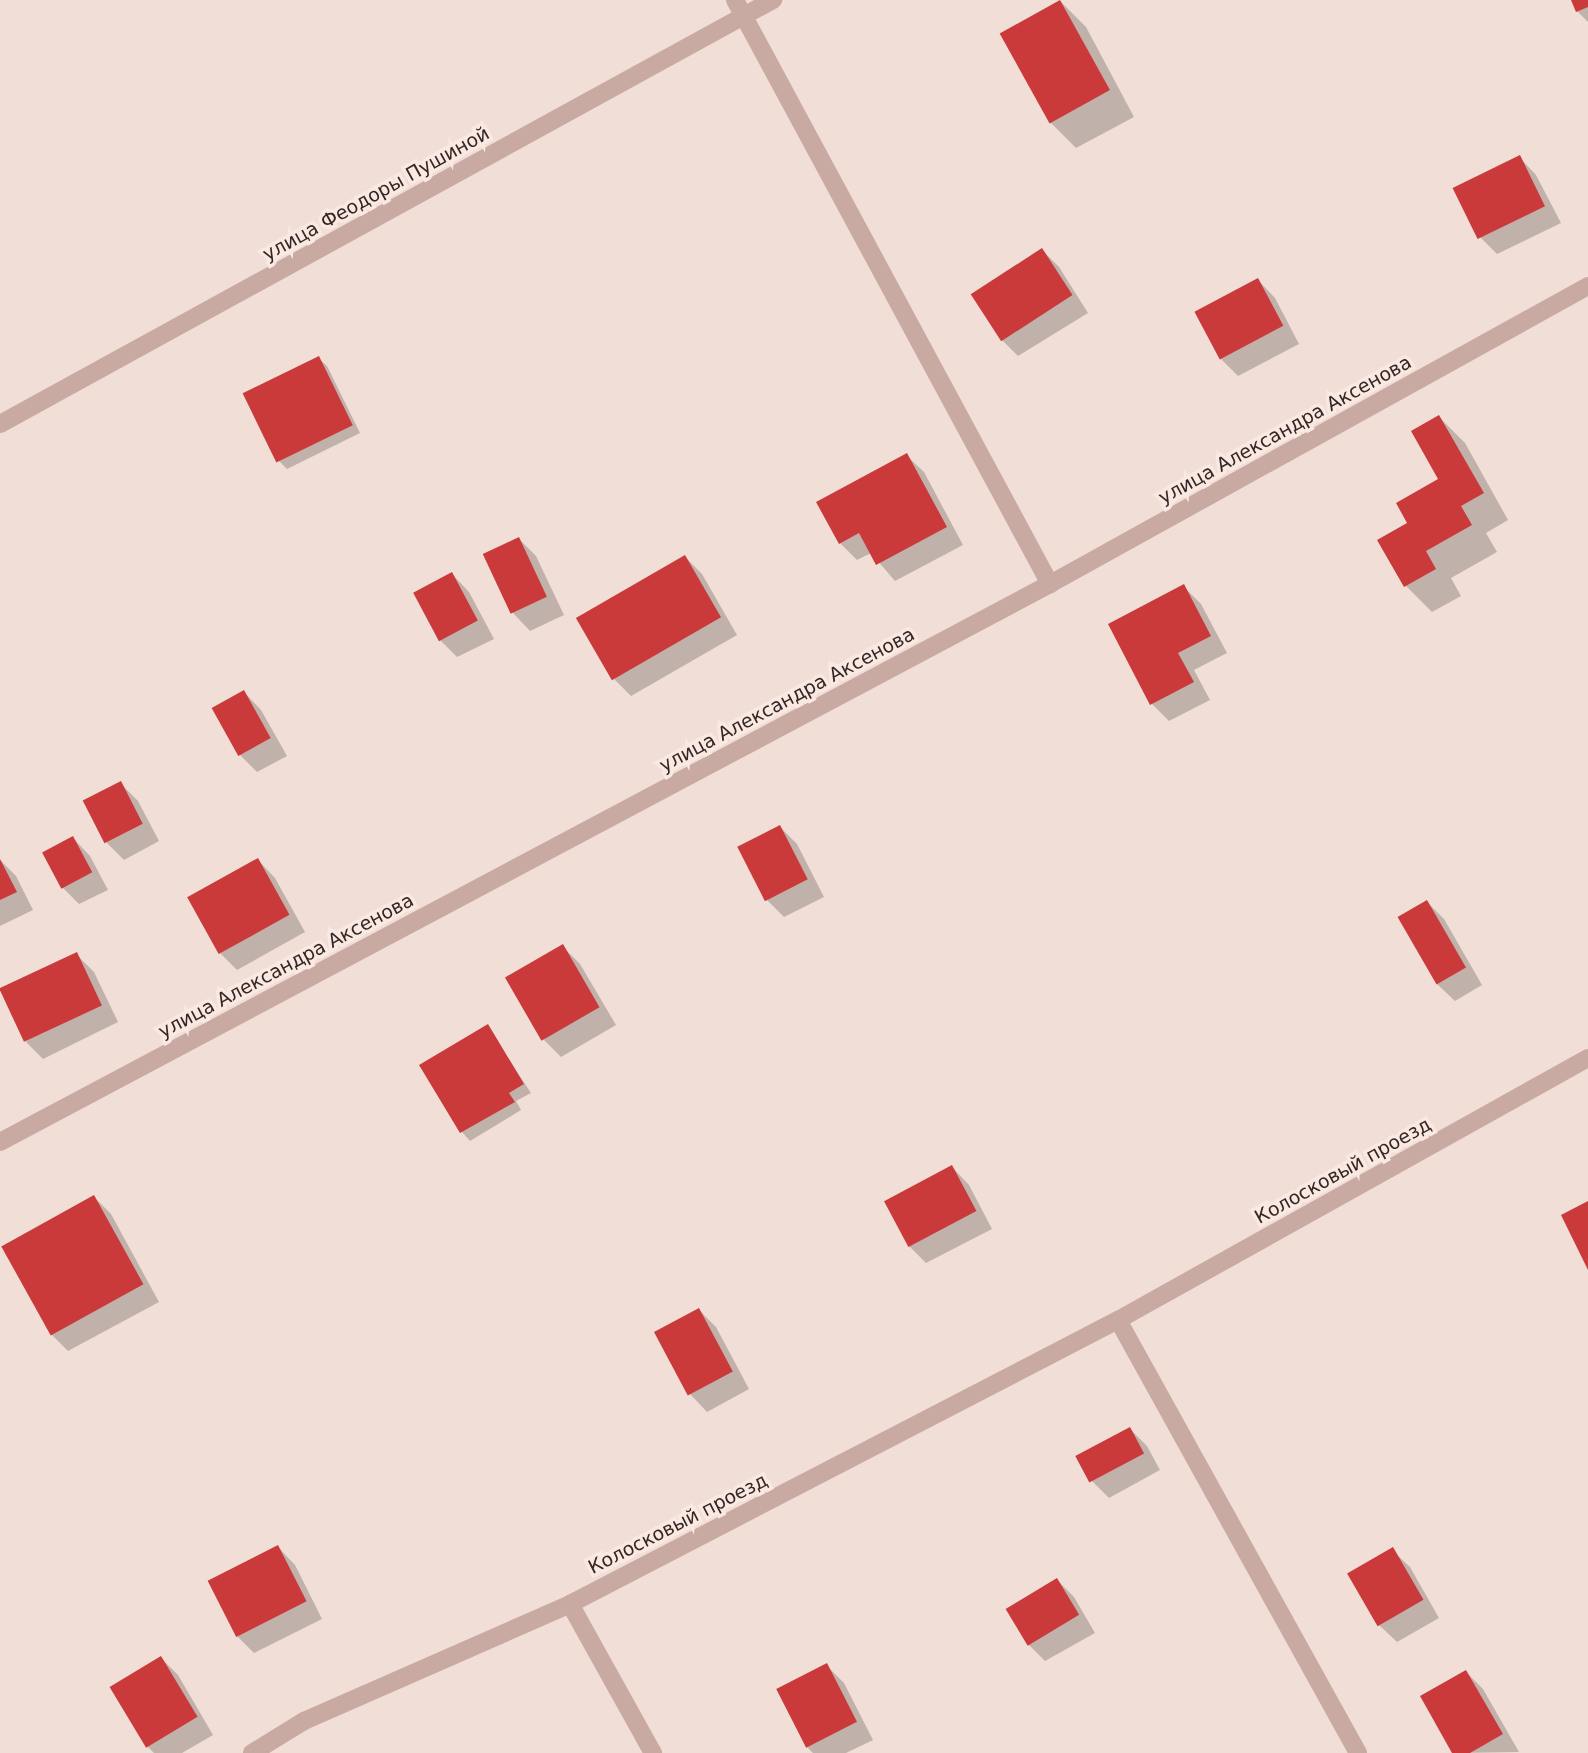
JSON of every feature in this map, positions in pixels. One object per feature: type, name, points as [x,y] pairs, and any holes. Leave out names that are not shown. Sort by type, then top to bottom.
[{"type":"street","name":"улица Феодоры Пушиной","points":[[0,424],[740,8],[773,0]]},
{"type":"street","points":[[740,8],[1050,584]]},
{"type":"street","name":"улица Александра Аксенова","points":[[0,1142],[1050,584],[1588,286]]},
{"type":"street","name":"Колосковый проезд","points":[[252,1753],[304,1721],[570,1604],[1118,1320],[1588,1058]]},
{"type":"street","points":[[1118,1320],[1358,1753]]},
{"type":"street","points":[[570,1604],[653,1753]]},
{"type":"building","points":[[1060,0],[1110,90],[1050,124],[1000,33]]},
{"type":"building","points":[[1571,0],[1588,0],[1588,7],[1576,12]]},
{"type":"building","points":[[1520,155],[1545,206],[1478,239],[1453,188]]},
{"type":"building","points":[[1042,248],[1072,295],[1001,341],[971,294]]},
{"type":"building","points":[[1258,278],[1283,326],[1220,359],[1194,312]]},
{"type":"building","points":[[319,356],[353,425],[276,462],[243,393]]},
{"type":"building","points":[[1439,415],[1484,493],[1461,506],[1472,525],[1426,551],[1436,569],[1404,587],[1377,540],[1407,523],[1396,503],[1438,479],[1411,431]]},
{"type":"building","points":[[907,453],[947,527],[876,565],[859,533],[839,544],[816,502]]},
{"type":"building","points":[[519,537],[547,597],[511,614],[483,554]]},
{"type":"building","points":[[685,555],[721,617],[612,680],[576,618]]},
{"type":"building","points":[[452,572],[478,621],[439,641],[413,593]]},
{"type":"building","points":[[1184,584],[1211,636],[1178,653],[1194,682],[1150,705],[1108,624]]},
{"type":"building","points":[[244,690],[271,738],[238,756],[212,708]]},
{"type":"building","points":[[121,781],[143,824],[104,843],[83,801]]},
{"type":"building","points":[[780,825],[808,879],[765,901],[737,847]]},
{"type":"building","points":[[73,836],[92,872],[61,889],[42,852]]},
{"type":"building","points":[[258,858],[290,915],[219,954],[187,897]]},
{"type":"building","points":[[0,859],[17,892],[0,900]]},
{"type":"building","points":[[1427,900],[1466,968],[1437,985],[1398,917]]},
{"type":"building","points":[[563,944],[600,1007],[541,1041],[505,978]]},
{"type":"building","points":[[77,952],[102,1005],[24,1042],[0,988]]},
{"type":"building","points":[[488,1024],[524,1084],[509,1093],[515,1102],[460,1133],[419,1065]]},
{"type":"building","points":[[952,1165],[976,1211],[908,1247],[884,1201]]},
{"type":"building","points":[[94,1195],[143,1284],[51,1336],[1,1246]]},
{"type":"building","points":[[1588,1201],[1588,1270],[1561,1215]]},
{"type":"building","points":[[699,1308],[733,1372],[688,1396],[654,1332]]},
{"type":"building","points":[[1130,1427],[1144,1453],[1089,1483],[1075,1456]]},
{"type":"building","points":[[278,1545],[307,1601],[236,1637],[208,1581]]},
{"type":"building","points":[[1393,1547],[1424,1600],[1378,1626],[1347,1574]]},
{"type":"building","points":[[1057,1578],[1079,1615],[1028,1646],[1006,1609]]},
{"type":"building","points":[[161,1656],[198,1717],[146,1748],[110,1687]]},
{"type":"building","points":[[827,1663],[857,1722],[806,1748],[776,1689]]},
{"type":"building","points":[[1466,1670],[1503,1734],[1470,1753],[1452,1753],[1420,1696]]}]
